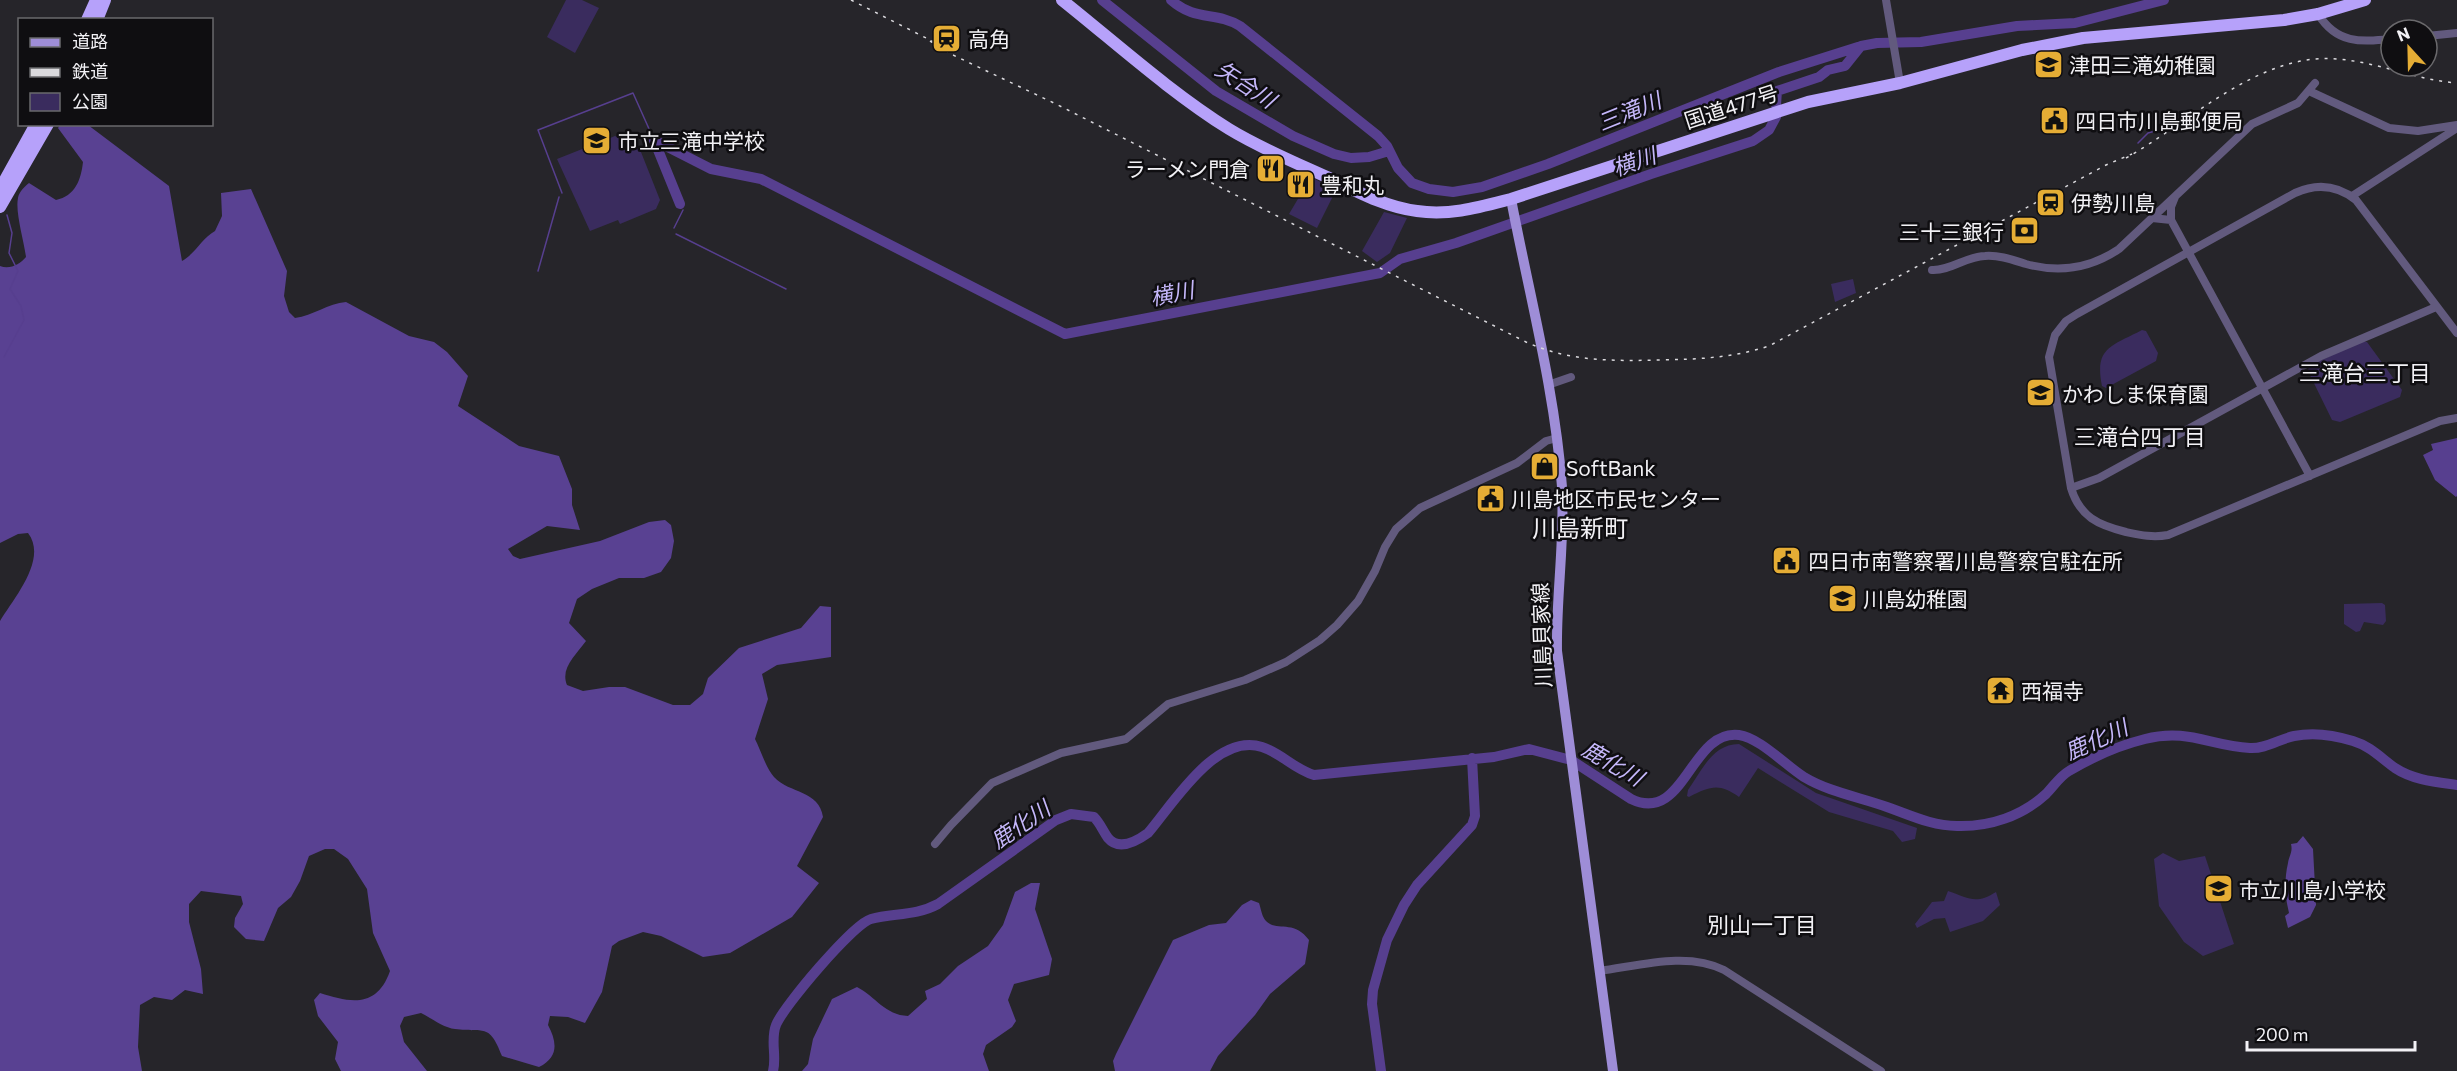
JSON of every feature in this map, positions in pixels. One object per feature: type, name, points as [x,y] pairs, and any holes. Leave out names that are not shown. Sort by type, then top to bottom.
[{"type":"highway","points":[[88,18],[96,0]]},
{"type":"highway","points":[[98,18],[105,0]]},
{"type":"highway","name":"国道477号","points":[[1062,0],[1178,93],[1228,129],[1382,203],[1417,211],[1443,212],[1513,205],[1808,102],[1900,83],[1972,63],[2083,38],[2284,20],[2318,14],[2365,0]]},
{"type":"highway","points":[[0,189],[35,126]]},
{"type":"highway","points":[[0,207],[47,126]]},
{"type":"main road","name":"川島貝家線","points":[[1513,205],[1557,438],[1563,513],[1556,610],[1557,651],[1612,1071]]},
{"type":"street","points":[[1887,3],[1900,83]]},
{"type":"street","points":[[2318,14],[2334,33],[2349,39],[2379,40]]},
{"type":"street","points":[[2439,35],[2457,33]]},
{"type":"street","points":[[1932,270],[1940,270],[1986,255],[1997,255],[2047,268],[2082,266],[2110,255],[2252,124],[2298,103],[2314,83]]},
{"type":"street","points":[[2309,91],[2389,128],[2418,131],[2457,127]]},
{"type":"street","points":[[2352,196],[2457,127]]},
{"type":"street","points":[[2457,333],[2352,196],[2327,187],[2301,190],[2077,314],[2066,321],[2053,339],[2049,362],[2071,488],[2080,510],[2092,521],[2106,527],[2156,537],[2168,535],[2440,421],[2457,418]]},
{"type":"street","points":[[2177,195],[2171,207],[2171,220],[2310,476]]},
{"type":"street","points":[[2152,218],[2171,220]]},
{"type":"street","points":[[2071,488],[2099,478],[2337,348],[2436,307]]},
{"type":"street","points":[[1547,380],[1571,377]]},
{"type":"street","points":[[935,844],[992,783],[1061,753],[1126,739],[1174,701],[1245,680],[1301,653],[1329,633],[1349,613],[1365,591],[1389,538],[1408,517],[1420,508],[1517,463],[1546,441],[1557,438]]},
{"type":"street","points":[[1599,971],[1686,960],[1718,966],[1881,1071]]},
{"type":"green space","points":[[566,0],[582,0],[599,8],[575,53],[547,37]]},
{"type":"green space","points":[[615,136],[639,147],[660,200],[656,209],[620,224],[618,220],[590,231],[557,159]]},
{"type":"green space","points":[[1311,177],[1336,190],[1317,228],[1289,214]]},
{"type":"green space","points":[[1384,212],[1407,218],[1390,253],[1377,262],[1362,251]]},
{"type":"green space","points":[[1853,279],[1856,293],[1835,302],[1831,284]]},
{"type":"green space","points":[[2142,330],[2146,331],[2158,353],[2156,361],[2106,388],[2102,386],[2100,373],[2103,355],[2114,344]]},
{"type":"green space","points":[[2362,341],[2367,342],[2402,390],[2400,397],[2340,422],[2332,420],[2308,371],[2309,366]]},
{"type":"green space","points":[[2382,603],[2385,605],[2386,621],[2383,625],[2364,622],[2360,631],[2356,632],[2344,624],[2344,604]]},
{"type":"green space","points":[[1739,744],[1816,793],[1917,828],[1915,839],[1902,842],[1893,831],[1829,812],[1758,768],[1739,797],[1720,788],[1709,788],[1687,796],[1688,790],[1714,754],[1730,745]]},
{"type":"green space","points":[[2163,853],[2179,861],[2205,856],[2234,944],[2203,956],[2184,942],[2159,906],[2154,859]]},
{"type":"green space","points":[[1948,891],[1972,899],[1983,898],[1996,892],[2000,905],[1983,921],[1950,932],[1945,918],[1934,919],[1917,928],[1915,924],[1932,902],[1944,901]]},
{"type":"shaded area","points":[[59,126],[89,126],[169,186],[182,261],[215,231],[222,216],[221,193],[251,189],[287,271],[284,296],[289,312],[295,318],[346,302],[409,336],[434,342],[447,352],[468,376],[458,406],[519,446],[559,456],[572,489],[572,505],[580,530],[547,526],[508,549],[513,556],[520,559],[600,541],[649,522],[665,520],[671,525],[674,541],[671,558],[661,572],[644,578],[619,578],[592,589],[577,599],[569,623],[586,641],[567,667],[565,679],[567,685],[583,691],[625,687],[673,705],[690,705],[703,694],[708,678],[739,648],[801,628],[820,606],[831,607],[831,657],[777,665],[762,674],[768,699],[755,739],[774,777],[788,787],[810,797],[820,808],[823,817],[797,866],[819,883],[792,917],[730,953],[703,957],[661,936],[643,932],[619,941],[612,946],[602,992],[585,1023],[568,1017],[550,1016],[548,1025],[553,1037],[553,1054],[539,1067],[502,1056],[493,1038],[485,1031],[451,1028],[421,1013],[404,1017],[400,1026],[404,1042],[427,1071],[341,1071],[335,1059],[338,1042],[318,1016],[314,1000],[320,993],[352,1000],[370,997],[385,983],[390,971],[373,933],[367,889],[348,859],[334,849],[325,849],[309,856],[300,881],[291,897],[278,908],[264,941],[246,939],[234,927],[235,918],[243,904],[241,896],[201,891],[189,904],[189,922],[201,969],[203,994],[185,990],[172,1000],[154,997],[140,1005],[138,1047],[142,1071],[0,1071],[0,621],[27,578],[34,554],[33,543],[28,533],[18,534],[0,543],[0,266],[14,266],[26,257],[17,204],[24,188],[29,183],[56,200],[68,195],[79,181],[83,162],[58,128]]},
{"type":"shaded area","points":[[2457,438],[2456,497],[2435,480],[2423,455],[2433,450],[2431,444]]},
{"type":"shaded area","points":[[2303,836],[2313,849],[2316,905],[2310,917],[2288,928],[2285,916],[2289,913],[2286,888],[2288,861],[2291,844],[2297,843]]},
{"type":"shaded area","points":[[1031,883],[1040,883],[1035,909],[1052,959],[1049,975],[1014,984],[1008,1000],[1016,1021],[1012,1027],[986,1045],[983,1054],[989,1071],[802,1071],[808,1064],[813,1039],[832,999],[857,987],[887,1009],[908,1016],[927,999],[925,991],[940,984],[958,966],[988,946],[1003,925],[1015,892]]},
{"type":"shaded area","points":[[1251,900],[1259,903],[1266,921],[1270,924],[1298,930],[1309,940],[1305,964],[1270,994],[1255,1015],[1218,1056],[1210,1071],[1115,1071],[1113,1061],[1116,1054],[1173,940],[1209,925],[1226,923],[1242,905]]},
{"type":"waterway","name":"矢合川","points":[[1102,0],[1216,91],[1293,136],[1334,154],[1351,158],[1369,157],[1389,151]]},
{"type":"waterway","name":"三滝川","points":[[1171,0],[1189,11],[1231,21],[1240,26],[1378,136],[1387,146],[1398,168],[1412,183],[1429,189],[1453,192],[1482,187],[1548,164],[1779,72],[1861,46],[1877,43],[1921,42],[2017,26],[2075,23],[2164,0]]},
{"type":"waterway","name":"横川","points":[[1776,105],[1777,91],[1819,77],[1828,70],[1845,66],[1861,46]]},
{"type":"waterway","points":[[562,193],[538,130],[633,93],[654,140]]},
{"type":"waterway","name":"横川","points":[[680,204],[654,140],[711,169],[761,179],[1065,334],[1380,273],[1400,259],[1456,243],[1651,174],[1753,141],[1769,130],[1776,117]]},
{"type":"waterway","points":[[2138,143],[2148,133],[2162,129]]},
{"type":"waterway","points":[[538,271],[559,197]]},
{"type":"waterway","points":[[674,228],[683,210]]},
{"type":"waterway","points":[[4,357],[24,320],[21,306],[10,289],[18,271],[9,253],[12,233],[7,215]]},
{"type":"waterway","points":[[676,234],[786,289]]},
{"type":"waterway","name":"鹿化川","points":[[773,1071],[774,1031],[781,1015],[819,967],[862,924],[871,919],[921,911],[938,904],[1056,820],[1071,814],[1094,817],[1112,842],[1117,844],[1133,842],[1148,833],[1183,789],[1212,760],[1228,750],[1245,745],[1269,750],[1314,775],[1494,757],[1529,749],[1571,760],[1631,799],[1649,803],[1664,799],[1676,789],[1709,746],[1723,737],[1739,735],[1755,741],[1804,777],[1824,787],[1948,826],[1981,825],[2005,819],[2037,802],[2063,776],[2078,766],[2106,752],[2160,736],[2187,736],[2250,748],[2262,747],[2288,737],[2301,735],[2331,736],[2365,746],[2395,768],[2409,775],[2457,785]]},
{"type":"waterway","points":[[1381,1071],[1372,1004],[1373,990],[1387,940],[1404,905],[1417,885],[1472,825],[1475,816],[1472,758]]},
{"type":"railway","points":[[851,0],[938,44]]},
{"type":"railway","points":[[930,41],[953,55],[1056,104],[1526,342],[1543,349],[1592,359],[1703,358],[1742,353],[1769,346],[2106,165],[2132,154]]},
{"type":"railway","points":[[2126,158],[2227,92],[2281,66],[2308,60],[2337,59],[2457,83]]},
{"type":"place","name":"高角","points":[[947,38]]},
{"type":"place","name":"津田三滝幼稚園","points":[[2048,64]]},
{"type":"place","name":"四日市川島郵便局","points":[[2054,120]]},
{"type":"place","name":"市立三滝中学校","points":[[597,140]]},
{"type":"place","name":"ラーメン門倉","points":[[1271,168]]},
{"type":"place","name":"豊和丸","points":[[1300,184]]},
{"type":"place","name":"伊勢川島","points":[[2050,202]]},
{"type":"place","name":"三十三銀行","points":[[2025,231]]},
{"type":"place","name":"かわしま保育園","points":[[2041,393]]},
{"type":"place","name":"SoftBank","points":[[1545,467]]},
{"type":"place","name":"川島地区市民センター","points":[[1490,498]]},
{"type":"place","name":"四日市南警察署川島警察官駐在所","points":[[1787,560]]},
{"type":"place","name":"川島幼稚園","points":[[1842,598]]},
{"type":"place","name":"西福寺","points":[[2000,690]]},
{"type":"place","name":"市立川島小学校","points":[[2218,889]]},
{"type":"district","name":"三滝台三丁目","points":[[2365,372]]},
{"type":"district","name":"三滝台四丁目","points":[[2140,436]]},
{"type":"district","name":"川島新町","points":[[1580,527]]},
{"type":"district","name":"別山一丁目","points":[[1762,924]]}]
